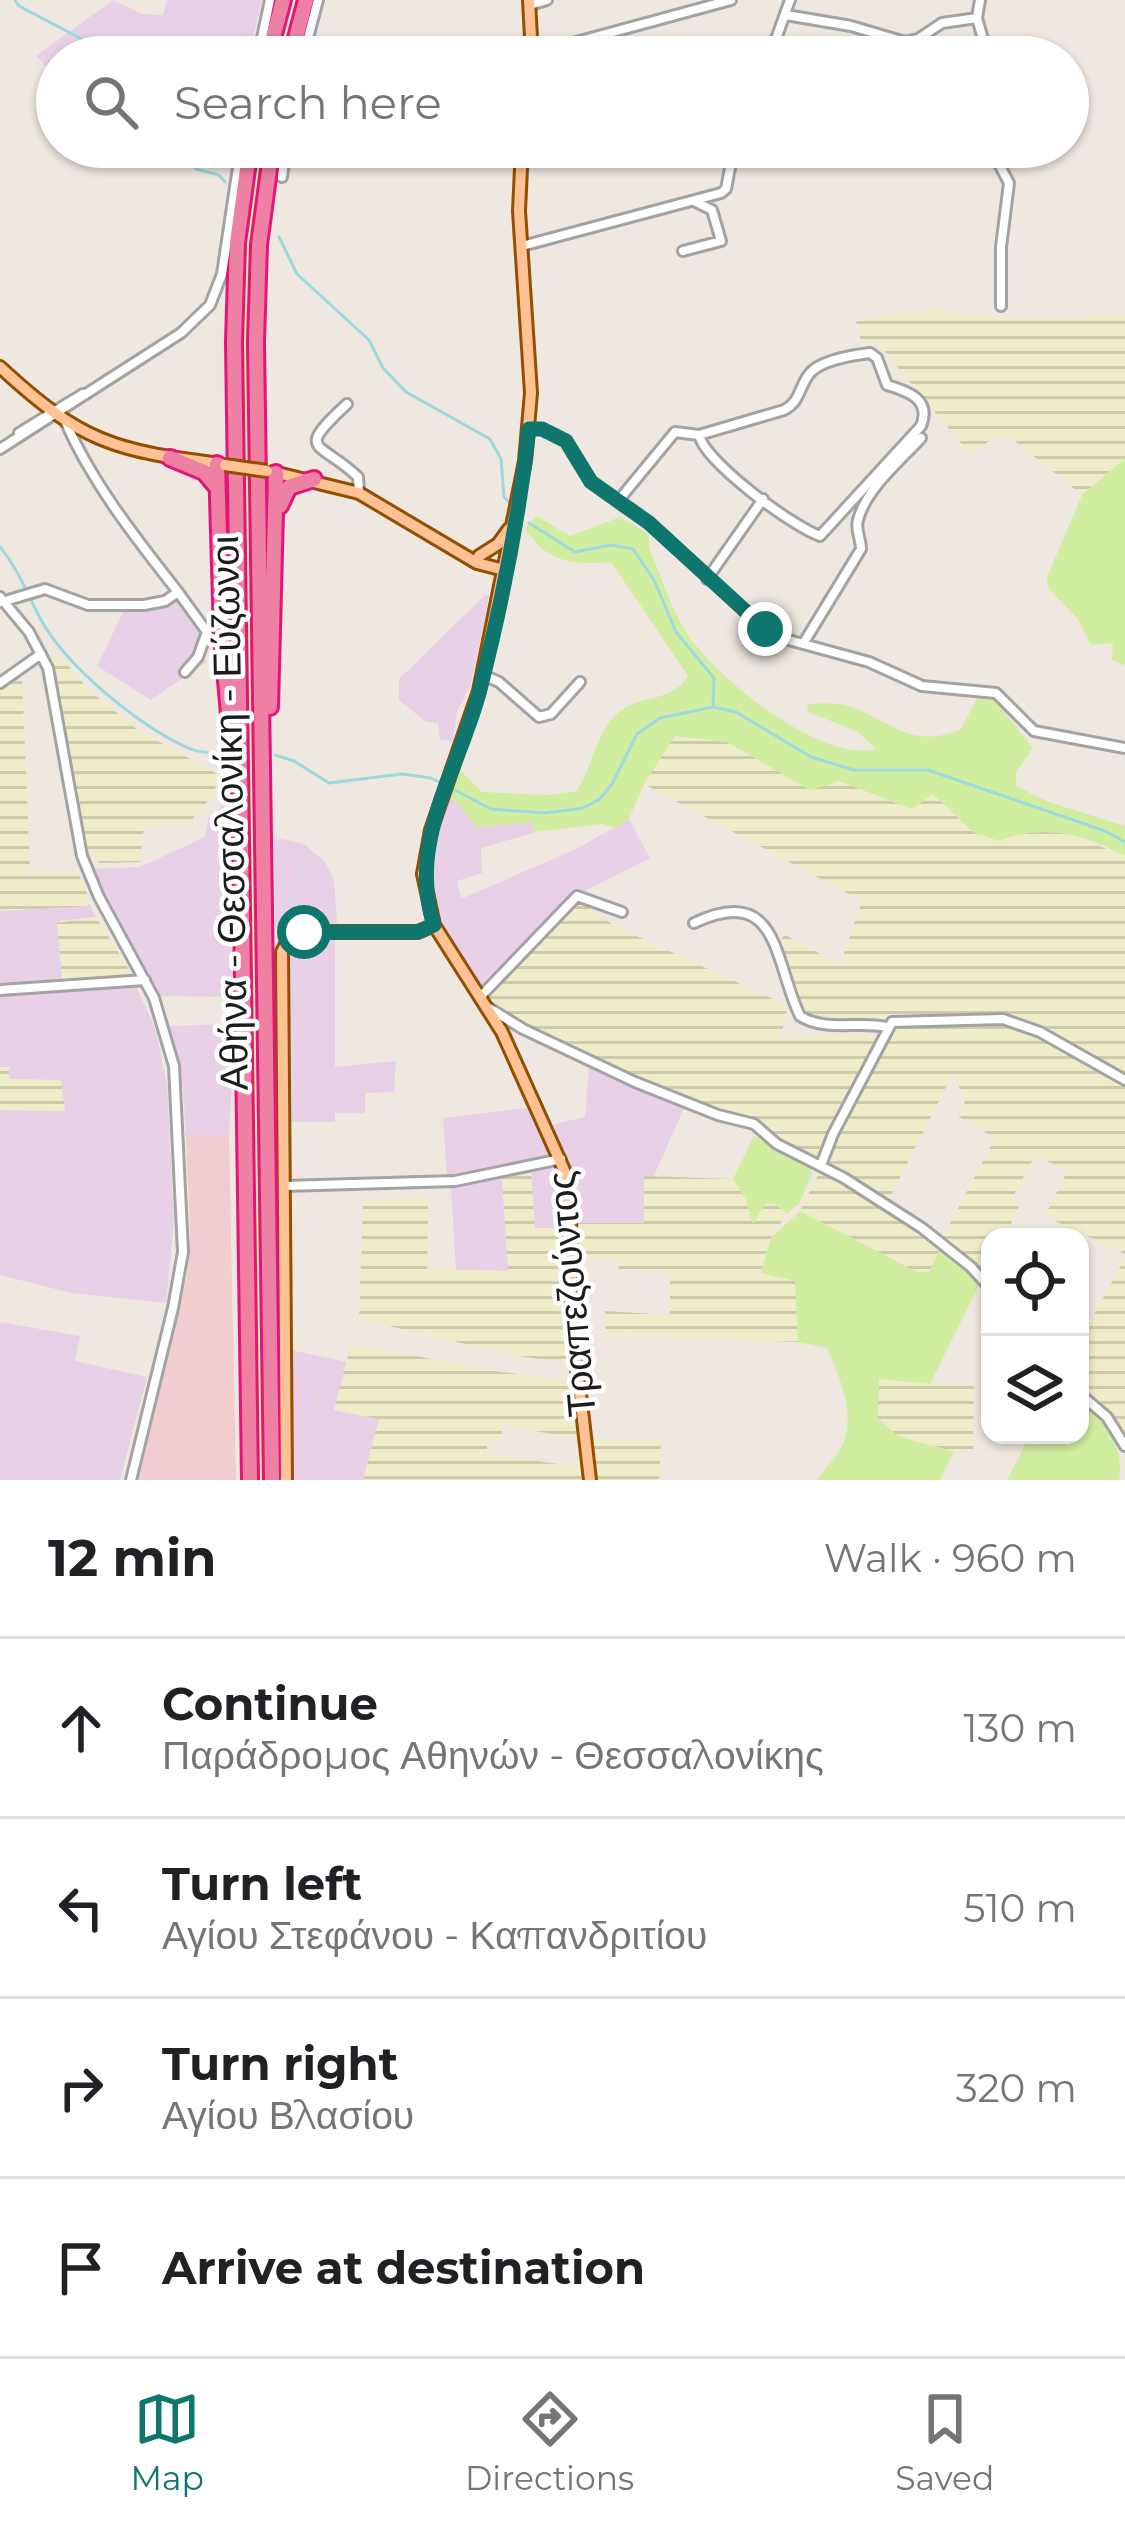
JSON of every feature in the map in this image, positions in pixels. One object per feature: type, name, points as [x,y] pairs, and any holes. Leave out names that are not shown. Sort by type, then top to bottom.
[{"type":"highway","points":[[274,36],[283,0]]},
{"type":"highway","points":[[297,36],[306,0]]},
{"type":"highway","name":"Αθήνα - Θεσσαλονίκη - Εύζωνοι","points":[[247,168],[234,274],[232,376],[250,1480]]},
{"type":"highway","name":"Αθήνα - Θεσσαλονίκη - Εύζωνοι","points":[[270,168],[256,342],[272,1480]]},
{"type":"highway","points":[[256,342],[261,326]]},
{"type":"highway","points":[[170,458],[205,472],[215,488]]},
{"type":"highway","points":[[221,464],[215,488],[224,662],[241,831]]},
{"type":"highway","points":[[263,832],[276,522],[271,472]]},
{"type":"highway","points":[[276,522],[286,491],[293,484],[314,479]]},
{"type":"main road","points":[[529,3],[531,36]]},
{"type":"main road","points":[[286,1480],[280,969],[286,942],[309,932],[418,932],[434,925],[424,882],[426,848],[483,675],[529,429],[522,168]]},
{"type":"main road","points":[[0,367],[58,416],[110,445],[314,479],[359,493],[464,555],[505,566]]},
{"type":"main road","points":[[479,556],[498,544],[514,521]]},
{"type":"main road","points":[[464,555],[505,566]]},
{"type":"main road","name":"Τραπεζούντος","points":[[434,925],[489,1008],[561,1159],[570,1214],[572,1324],[590,1480]]},
{"type":"street","points":[[262,36],[270,0]]},
{"type":"street","points":[[309,36],[318,0]]},
{"type":"street","points":[[529,3],[547,0]]},
{"type":"street","points":[[603,36],[730,0]]},
{"type":"street","points":[[777,36],[790,0]]},
{"type":"street","points":[[980,0],[977,17],[982,36]]},
{"type":"street","points":[[786,15],[885,36]]},
{"type":"street","points":[[923,36],[932,26],[977,17]]},
{"type":"street","points":[[0,448],[58,416],[181,333],[210,305],[222,274],[238,168]]},
{"type":"street","points":[[282,177],[283,168]]},
{"type":"street","points":[[521,246],[724,191],[729,168]]},
{"type":"street","points":[[1001,168],[1009,183],[1001,248],[1001,306]]},
{"type":"street","points":[[683,251],[721,241],[712,210],[692,200]]},
{"type":"street","points":[[618,501],[675,432],[699,435],[794,405],[811,371],[866,353],[877,358],[887,385],[903,388],[923,405],[925,417],[824,533],[814,535],[706,451],[699,435]]},
{"type":"street","points":[[347,404],[317,433],[316,442],[358,477],[359,493]]},
{"type":"street","points":[[58,416],[129,529],[207,632],[198,657],[185,672]]},
{"type":"street","points":[[529,429],[542,429],[566,441],[591,482],[649,523],[765,629],[869,662],[922,686],[996,693],[1034,731],[1125,748]]},
{"type":"street","points":[[803,644],[861,549],[856,523],[860,514],[880,483],[921,438]]},
{"type":"street","points":[[707,580],[763,499]]},
{"type":"street","points":[[2,600],[45,589],[88,605],[158,604],[178,592]]},
{"type":"street","points":[[2,600],[19,617],[41,654],[54,696],[82,856],[99,897],[146,980],[166,1028],[174,1066],[184,1220],[180,1275],[131,1480]]},
{"type":"street","points":[[0,683],[41,654]]},
{"type":"street","points":[[483,675],[499,682],[539,717],[551,714],[580,682]]},
{"type":"street","points":[[481,995],[577,896],[622,912]]},
{"type":"street","points":[[694,923],[731,910],[750,914],[777,942],[800,1016],[819,1024],[887,1027],[900,1020],[1003,1019],[1040,1032],[1125,1080]]},
{"type":"street","points":[[0,990],[146,980]]},
{"type":"street","points":[[489,1008],[634,1082],[754,1124],[777,1144],[821,1165],[922,1228],[981,1278]]},
{"type":"street","points":[[821,1165],[887,1027]]},
{"type":"street","points":[[284,1186],[455,1181],[561,1159]]},
{"type":"street","points":[[1089,1402],[1107,1417],[1125,1446]]},
{"type":"shaded area","points":[[113,0],[142,14],[163,15],[167,0],[262,0],[253,36],[64,36]]},
{"type":"shaded area","points":[[933,309],[997,318],[1125,316],[1125,458],[1082,495],[1010,437],[999,434],[970,454],[876,341],[862,345],[856,321]]},
{"type":"shaded area","points":[[489,596],[479,648],[470,686],[457,712],[453,741],[440,740],[438,723],[426,722],[399,700],[399,679]]},
{"type":"shaded area","points":[[176,598],[200,629],[196,650],[206,662],[151,700],[97,666],[125,608],[156,607]]},
{"type":"shaded area","points":[[46,653],[64,661],[89,690],[138,730],[217,774],[215,792],[189,823],[144,826],[140,862],[100,863],[85,852],[73,803],[57,683]]},
{"type":"shaded area","points":[[22,677],[30,872],[78,872],[88,906],[0,911],[0,689],[5,682]]},
{"type":"shaded area","points":[[674,736],[727,742],[810,790],[839,781],[912,809],[933,793],[973,832],[999,841],[1023,831],[1055,829],[1125,856],[1125,1254],[1089,1237],[1089,1228],[1070,1228],[1045,1216],[1068,1170],[1035,1156],[1011,1200],[1019,1206],[1009,1228],[981,1228],[981,1274],[942,1239],[995,1138],[959,1117],[966,1099],[952,1075],[885,1207],[941,1247],[929,1272],[917,1272],[800,1211],[817,1177],[817,1160],[777,1141],[756,1119],[731,1116],[615,1071],[524,1026],[485,995],[577,899],[613,925],[788,1006],[780,1040],[831,1034],[885,1038],[893,1025],[942,1017],[826,1020],[801,1012],[781,939],[785,935],[840,965],[862,901],[644,784]]},
{"type":"shaded area","points":[[450,795],[477,827],[532,822],[536,832],[481,848],[482,873],[457,881],[461,899],[578,848],[629,819],[650,858],[574,896],[481,992],[437,927],[426,877],[433,831]]},
{"type":"shaded area","points":[[230,798],[233,997],[159,996],[90,869],[140,867],[205,837],[208,819]]},
{"type":"shaded area","points":[[274,840],[304,844],[323,860],[334,879],[337,923],[309,924],[283,932],[275,927]]},
{"type":"shaded area","points":[[89,904],[96,917],[60,921],[62,986],[0,987],[0,911]]},
{"type":"shaded area","points":[[96,917],[135,979],[63,986],[57,923]]},
{"type":"shaded area","points":[[335,939],[335,1067],[396,1061],[394,1092],[365,1093],[365,1113],[335,1113],[335,1122],[290,1122],[289,955],[304,941]]},
{"type":"shaded area","points":[[136,986],[155,1028],[167,1084],[174,1221],[166,1303],[71,1293],[0,1275],[0,1110],[64,1111],[8,1079],[9,1067],[0,1067],[0,994]]},
{"type":"shaded area","points":[[226,1024],[227,1046],[234,1047],[229,1136],[186,1134],[183,1087],[170,1026]]},
{"type":"shaded area","points":[[0,1067],[9,1067],[9,1079],[61,1080],[65,1111],[0,1110]]},
{"type":"shaded area","points":[[589,1068],[685,1106],[653,1178],[644,1177],[644,1223],[575,1223],[568,1170],[551,1125],[585,1117]]},
{"type":"shaded area","points":[[528,1108],[552,1159],[447,1177],[443,1118]]},
{"type":"shaded area","points":[[186,1134],[229,1136],[236,1480],[137,1480],[187,1276]]},
{"type":"shaded area","points":[[557,1169],[564,1228],[535,1228],[531,1171]]},
{"type":"shaded area","points":[[531,1171],[535,1228],[564,1228],[569,1363],[518,1356],[359,1319],[363,1202],[423,1196],[428,1202],[427,1270],[508,1271],[502,1177]]},
{"type":"shaded area","points":[[644,1176],[733,1179],[753,1223],[765,1204],[773,1202],[787,1213],[771,1238],[761,1272],[795,1281],[798,1342],[606,1335],[605,1311],[670,1315],[670,1272],[619,1269],[617,1260],[576,1258],[575,1223],[644,1223]]},
{"type":"shaded area","points":[[502,1177],[509,1271],[456,1270],[451,1189],[454,1184]]},
{"type":"shaded area","points":[[1125,1258],[1125,1437],[1089,1396],[1089,1324]]},
{"type":"shaded area","points":[[0,1322],[80,1336],[75,1361],[147,1377],[120,1480],[0,1480]]},
{"type":"shaded area","points":[[351,1344],[570,1380],[577,1438],[503,1426],[501,1439],[487,1440],[487,1454],[580,1467],[582,1480],[363,1480],[379,1419],[334,1410]]},
{"type":"shaded area","points":[[291,1350],[347,1362],[334,1410],[379,1419],[363,1480],[291,1480]]},
{"type":"shaded area","points":[[879,1378],[974,1386],[973,1449],[954,1452],[898,1436],[877,1418]]},
{"type":"shaded area","points":[[589,1440],[661,1440],[659,1480],[594,1480]]},
{"type":"green space","points":[[260,168],[250,244],[247,342],[263,1480],[259,1480],[244,343],[247,244]]},
{"type":"green space","points":[[1125,458],[1125,665],[1112,660],[1113,643],[1091,645],[1077,618],[1048,588],[1047,577],[1082,495]]},
{"type":"green space","points":[[537,516],[570,536],[620,517],[649,534],[649,548],[671,604],[702,653],[773,714],[828,744],[876,749],[858,732],[808,712],[807,704],[849,706],[905,732],[929,737],[960,730],[979,695],[992,697],[1033,748],[1016,772],[1016,786],[1049,802],[1125,826],[1125,856],[1094,842],[1047,832],[999,841],[973,832],[933,794],[912,809],[839,781],[810,790],[727,742],[675,736],[644,784],[629,819],[615,828],[601,824],[536,832],[532,822],[477,827],[450,795],[461,771],[482,792],[549,795],[577,791],[611,719],[628,706],[673,690],[688,676],[611,562],[573,562],[551,555],[525,528]]},
{"type":"green space","points":[[754,1136],[808,1165],[812,1174],[799,1204],[787,1213],[773,1203],[765,1204],[753,1224],[733,1179]]},
{"type":"green space","points":[[800,1211],[917,1272],[929,1272],[941,1247],[980,1283],[930,1384],[879,1379],[878,1418],[898,1436],[954,1452],[940,1480],[817,1480],[844,1441],[848,1417],[844,1393],[827,1348],[798,1342],[795,1281],[761,1273],[771,1238]]},
{"type":"green space","points":[[1089,1409],[1119,1456],[1119,1480],[1007,1480],[1025,1444],[1089,1444]]},
{"type":"waterway","points":[[15,0],[76,36]]},
{"type":"waterway","points":[[195,168],[219,175],[225,182]]},
{"type":"waterway","points":[[279,237],[297,274],[369,340],[383,368],[406,392],[490,439],[501,459],[504,497],[509,502]]},
{"type":"waterway","points":[[529,523],[575,552],[611,545],[633,549],[654,580],[676,632],[714,678],[713,707]]},
{"type":"waterway","points":[[0,547],[41,620],[86,676],[168,738],[192,750],[224,754]]},
{"type":"waterway","points":[[453,789],[491,809],[545,813],[583,808],[600,799],[612,784],[637,734],[660,718],[713,707],[736,712],[811,757],[854,770],[928,770],[1125,842]]},
{"type":"waterway","points":[[275,755],[329,783],[402,774],[441,783]]},
{"type":"route","points":[[304,932],[418,932],[434,925],[424,882],[426,848],[479,691],[529,429],[542,429],[566,441],[591,482],[649,523],[765,629]]}]
